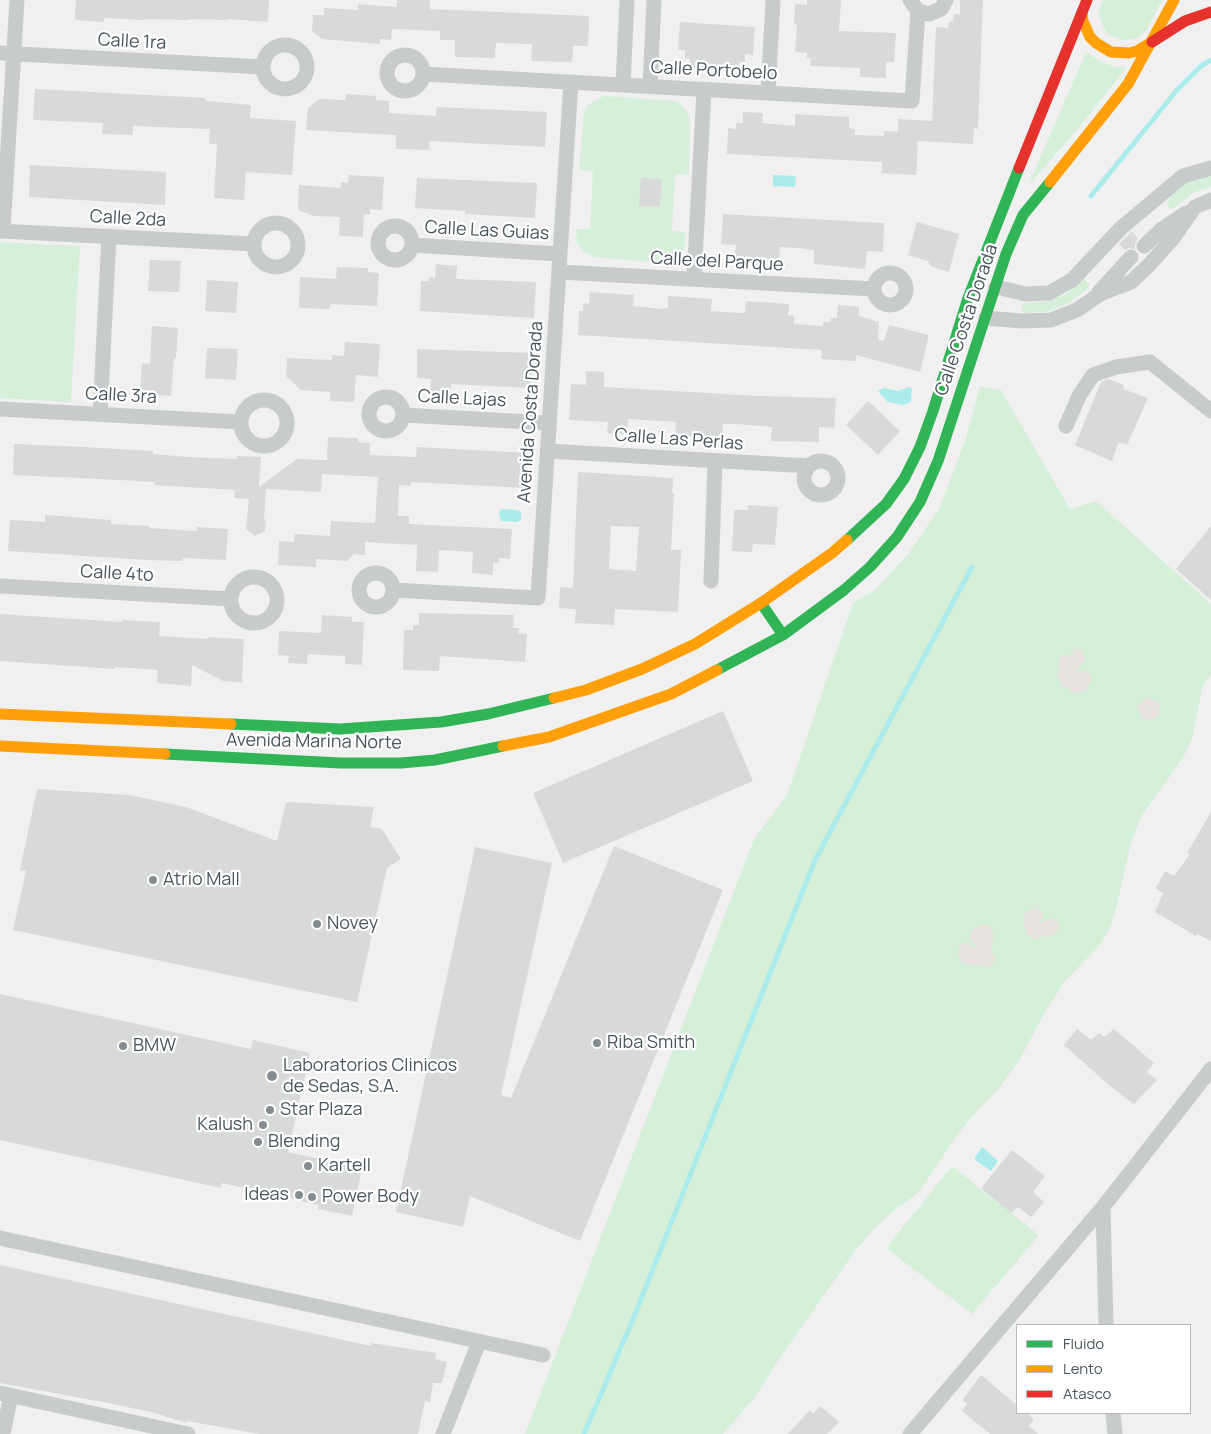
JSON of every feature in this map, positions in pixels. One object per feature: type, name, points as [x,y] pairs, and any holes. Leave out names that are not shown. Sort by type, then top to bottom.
[{"type":"main road","name":"Calle Costa Dorada","points":[[761,603],[832,553],[886,504],[904,478],[920,447],[933,411],[968,298],[995,226],[1087,0]]},
{"type":"main road","name":"Calle Costa Dorada","points":[[783,635],[844,590],[870,567],[897,537],[920,502],[938,461],[1006,254],[1023,215],[1128,84],[1174,0]]},
{"type":"main road","points":[[1082,12],[1083,21],[1090,37],[1096,44],[1111,52],[1129,53],[1137,51],[1186,21],[1211,12]]},
{"type":"main road","points":[[761,603],[783,635]]},
{"type":"main road","name":"Avenida Marina Norte","points":[[0,714],[340,728],[441,722],[488,714],[586,690],[642,668],[695,644],[761,603]]},
{"type":"main road","name":"Avenida Marina Norte","points":[[0,746],[340,764],[401,763],[435,760],[549,737],[671,694],[783,635]]},
{"type":"street","points":[[2,231],[7,54],[17,0]]},
{"type":"street","points":[[624,85],[627,0]]},
{"type":"street","points":[[650,86],[654,0]]},
{"type":"street","points":[[768,93],[773,0]]},
{"type":"street","name":"Calle Portobelo","points":[[422,74],[912,101],[914,5],[929,14],[941,9],[946,0]]},
{"type":"street","name":"Calle 1ra","points":[[7,54],[263,67]]},
{"type":"street","name":"Avenida Costa Dorada","points":[[393,590],[538,598],[571,82]]},
{"type":"street","points":[[694,279],[704,90]]},
{"type":"street","points":[[996,287],[1026,294],[1049,293],[1072,280],[1121,228],[1183,176],[1211,168]]},
{"type":"street","points":[[1144,246],[1162,229],[1195,207],[1211,200]]},
{"type":"street","points":[[1095,297],[1131,282],[1174,237],[1195,207]]},
{"type":"street","name":"Calle 2da","points":[[2,231],[254,244]]},
{"type":"street","points":[[100,414],[109,236]]},
{"type":"street","name":"Calle Las Guias","points":[[412,245],[560,254]]},
{"type":"street","points":[[986,318],[1022,321],[1051,320],[1077,310],[1095,297],[1131,257]]},
{"type":"street","name":"Calle del Parque","points":[[559,272],[874,289]]},
{"type":"street","points":[[1066,426],[1079,396],[1092,376],[1116,366],[1150,362],[1211,411]]},
{"type":"street","name":"Calle 3ra","points":[[0,409],[241,422]]},
{"type":"street","name":"Calle Lajas","points":[[403,415],[549,423]]},
{"type":"street","name":"Calle Las Perlas","points":[[548,451],[809,466]]},
{"type":"street","points":[[711,581],[715,462]]},
{"type":"street","name":"Calle 4to","points":[[0,586],[231,598]]},
{"type":"street","points":[[910,1434],[1102,1207],[1211,1069]]},
{"type":"street","points":[[1102,1207],[1106,1324]]},
{"type":"street","points":[[0,1238],[542,1355]]},
{"type":"street","points":[[443,1434],[479,1342]]},
{"type":"street","points":[[3,1434],[6,1394],[188,1434]]},
{"type":"street","points":[[1113,1414],[1115,1434]]},
{"type":"green space","points":[[1103,0],[1162,0],[1147,30],[1138,38],[1123,40],[1108,35],[1103,26],[1098,13]]},
{"type":"green space","points":[[1086,52],[1103,63],[1117,67],[1127,67],[1077,130],[1028,186]]},
{"type":"green space","points":[[604,96],[677,101],[685,109],[690,119],[689,174],[675,174],[672,231],[685,232],[685,247],[679,259],[671,264],[593,257],[584,252],[576,242],[577,229],[590,229],[593,171],[579,170],[584,112],[589,104]]},
{"type":"green space","points":[[1211,174],[1211,187],[1195,192],[1174,208],[1169,208],[1167,203],[1174,192],[1191,180]]},
{"type":"green space","points":[[0,242],[80,246],[71,402],[0,398]]},
{"type":"green space","points":[[1084,279],[1089,284],[1088,289],[1065,305],[1046,312],[1024,313],[1021,307],[1023,303],[1048,301],[1066,294]]},
{"type":"green space","points":[[980,386],[1001,390],[1070,509],[1096,501],[1211,604],[1211,675],[1202,688],[1193,736],[1183,758],[1142,815],[1131,843],[1116,909],[1109,930],[1099,946],[1065,981],[1044,1014],[1020,1059],[997,1091],[958,1134],[919,1192],[891,1213],[871,1232],[853,1254],[775,1365],[756,1396],[723,1434],[525,1434],[754,839],[787,795],[853,603],[875,590],[908,554],[939,509],[965,441]]},
{"type":"green space","points":[[952,1166],[1039,1235],[972,1314],[886,1248]]},
{"type":"sand","points":[[1077,648],[1082,650],[1085,656],[1083,663],[1076,670],[1078,673],[1082,670],[1087,671],[1091,676],[1090,684],[1086,691],[1075,693],[1060,684],[1057,673],[1059,660],[1062,655],[1072,655],[1073,650]]},
{"type":"sand","points":[[1149,698],[1157,701],[1160,709],[1157,717],[1149,720],[1141,717],[1138,709],[1141,701]]},
{"type":"sand","points":[[1033,908],[1041,910],[1043,914],[1039,923],[1051,918],[1057,920],[1060,930],[1050,937],[1045,936],[1034,939],[1027,935],[1023,917],[1027,911]]},
{"type":"sand","points":[[985,924],[991,928],[994,936],[991,953],[996,958],[995,963],[990,967],[962,963],[958,954],[959,947],[964,942],[969,942],[971,947],[975,948],[976,946],[970,939],[971,932]]},
{"type":"water","points":[[773,175],[796,176],[795,187],[773,186]]},
{"type":"water","points":[[909,387],[912,388],[911,402],[903,405],[888,402],[878,391],[884,388],[898,391]]},
{"type":"water","points":[[500,510],[521,512],[521,520],[517,522],[501,521]]},
{"type":"water","points":[[982,1147],[998,1161],[991,1171],[974,1159]]},
{"type":"building","points":[[76,0],[269,0],[268,22],[227,19],[145,20],[104,18],[104,22],[75,20]]},
{"type":"building","points":[[397,0],[430,0],[430,9],[589,16],[588,46],[573,46],[572,62],[531,61],[532,44],[496,43],[495,58],[455,57],[455,40],[440,40],[440,31],[392,29],[391,40],[380,39],[380,44],[322,39],[312,31],[313,15],[324,15],[324,8],[358,10],[358,4],[397,7]]},
{"type":"building","points":[[807,0],[841,0],[839,31],[896,33],[894,62],[886,62],[886,78],[860,77],[860,68],[810,66],[811,58],[807,58],[807,53],[795,52],[797,25],[794,24],[795,4],[807,5]]},
{"type":"building","points":[[960,0],[983,0],[978,129],[974,128],[973,144],[918,141],[916,175],[882,173],[882,162],[727,154],[728,128],[736,129],[736,123],[743,123],[743,112],[763,113],[762,123],[795,126],[795,114],[849,117],[849,128],[855,129],[855,135],[884,136],[884,131],[898,132],[898,119],[932,121],[936,27],[948,28],[949,22],[953,22],[954,14],[960,14]]},
{"type":"building","points":[[680,22],[755,27],[753,55],[745,54],[745,62],[739,62],[738,71],[690,68],[690,59],[685,58],[685,50],[678,50]]},
{"type":"building","points":[[35,89],[206,98],[206,101],[251,105],[250,118],[296,121],[292,175],[246,172],[244,200],[214,198],[217,144],[209,144],[210,129],[133,126],[133,135],[102,134],[103,123],[33,120]]},
{"type":"building","points":[[346,94],[376,96],[376,100],[389,101],[389,113],[436,116],[437,107],[547,112],[545,147],[430,141],[429,150],[396,149],[396,135],[306,130],[308,108],[319,99],[345,100]]},
{"type":"building","points":[[30,165],[166,172],[165,205],[29,197]]},
{"type":"building","points":[[349,175],[384,177],[382,210],[370,209],[370,215],[364,214],[363,237],[339,236],[340,217],[314,216],[298,210],[299,185],[341,188],[341,182],[348,183]]},
{"type":"building","points":[[417,178],[537,183],[535,218],[465,214],[465,211],[415,208]]},
{"type":"building","points":[[641,178],[662,179],[660,207],[639,206]]},
{"type":"building","points":[[723,214],[884,223],[883,252],[867,251],[865,269],[814,264],[814,250],[799,248],[780,247],[779,262],[735,260],[736,245],[721,244]]},
{"type":"building","points":[[917,222],[959,234],[949,272],[930,266],[928,261],[908,255]]},
{"type":"building","points":[[1132,231],[1138,239],[1135,249],[1129,248],[1125,250],[1119,244]]},
{"type":"building","points":[[150,260],[181,261],[179,292],[148,291]]},
{"type":"building","points":[[436,264],[457,266],[456,279],[536,282],[534,318],[420,311],[421,281],[429,281],[429,277],[435,278]]},
{"type":"building","points":[[337,267],[368,268],[368,272],[379,273],[377,306],[330,304],[330,309],[299,308],[300,277],[336,279]]},
{"type":"building","points":[[207,280],[238,282],[236,313],[205,311]]},
{"type":"building","points":[[590,292],[634,295],[633,306],[661,309],[668,308],[668,296],[712,299],[711,311],[739,313],[745,313],[746,301],[789,304],[788,315],[794,316],[794,324],[823,326],[823,322],[831,322],[831,318],[837,318],[838,305],[859,307],[859,316],[879,322],[878,340],[884,341],[889,325],[929,335],[920,372],[856,355],[856,361],[821,359],[822,350],[578,335],[579,311],[583,311],[583,303],[589,304]]},
{"type":"building","points":[[152,326],[178,328],[171,396],[140,394],[142,363],[150,364]]},
{"type":"building","points":[[345,342],[380,344],[378,377],[356,375],[354,402],[330,401],[330,392],[301,390],[286,376],[287,358],[332,360],[332,355],[344,356]]},
{"type":"building","points":[[207,348],[238,349],[236,380],[205,378]]},
{"type":"building","points":[[417,349],[533,353],[531,388],[451,384],[450,396],[430,395],[431,379],[417,378]]},
{"type":"building","points":[[586,371],[604,372],[604,387],[759,396],[836,398],[834,428],[819,427],[819,442],[771,441],[772,427],[737,424],[723,424],[722,439],[675,436],[676,422],[628,419],[627,434],[607,433],[608,422],[569,420],[571,384],[586,385]]},
{"type":"building","points":[[1109,379],[1124,385],[1123,389],[1148,398],[1127,445],[1119,442],[1112,461],[1075,445],[1101,382]]},
{"type":"building","points":[[868,401],[900,431],[878,455],[846,425]]},
{"type":"building","points":[[328,437],[358,438],[358,442],[370,443],[370,455],[416,457],[417,447],[528,453],[526,488],[411,482],[410,486],[399,485],[398,516],[409,516],[409,524],[512,529],[510,559],[499,558],[499,563],[493,563],[493,575],[472,573],[473,552],[439,550],[438,572],[416,571],[417,545],[365,542],[365,555],[354,554],[347,561],[316,559],[316,567],[278,565],[279,541],[294,542],[295,534],[330,536],[331,521],[375,523],[378,477],[322,474],[321,492],[266,489],[265,531],[255,536],[246,529],[249,499],[234,498],[235,490],[154,485],[155,482],[13,475],[14,444],[85,447],[153,451],[153,454],[187,457],[237,459],[237,456],[261,457],[259,487],[297,459],[327,460]]},
{"type":"building","points":[[578,472],[673,478],[671,550],[681,550],[678,612],[615,609],[614,625],[575,623],[576,609],[559,608],[560,587],[573,588]],"holes":[[[611,526],[639,527],[636,571],[609,569]]]},
{"type":"building","points":[[748,505],[778,507],[775,545],[753,544],[752,552],[732,551],[734,510],[748,510]]},
{"type":"building","points":[[45,515],[111,520],[111,524],[149,526],[149,528],[197,531],[197,527],[228,529],[226,560],[183,558],[182,561],[147,560],[8,551],[10,520],[45,522]]},
{"type":"building","points":[[1211,526],[1211,600],[1176,569]]},
{"type":"building","points":[[419,613],[514,615],[513,628],[519,628],[518,633],[527,634],[525,662],[440,656],[439,671],[403,670],[404,630],[413,630],[413,625],[419,625]]},
{"type":"building","points":[[0,614],[122,622],[122,620],[160,622],[159,636],[244,639],[242,683],[223,681],[192,665],[191,686],[157,683],[158,670],[0,661]]},
{"type":"building","points":[[322,615],[352,617],[352,622],[364,622],[362,665],[345,664],[345,656],[308,654],[307,664],[288,663],[289,656],[278,655],[279,631],[321,633]]},
{"type":"building","points":[[723,711],[753,781],[563,863],[533,793]]},
{"type":"building","name":"Atrio Mall","points":[[37,789],[129,795],[186,807],[277,841],[286,802],[374,807],[370,827],[382,829],[401,859],[387,868],[357,1002],[13,930],[26,871],[20,870]]},
{"type":"building","points":[[1211,812],[1211,941],[1197,934],[1196,936],[1155,912],[1163,893],[1156,888],[1165,871],[1174,876],[1190,854],[1187,853]]},
{"type":"building","name":"Riba Smith","points":[[614,846],[723,890],[580,1241],[470,1196],[463,1227],[396,1212],[475,847],[552,863],[501,1095],[511,1098]]},
{"type":"building","points":[[0,994],[251,1049],[253,1040],[310,1053],[288,1152],[362,1168],[352,1216],[318,1209],[319,1205],[222,1183],[221,1188],[0,1140]]},
{"type":"building","points":[[1077,1029],[1091,1040],[1099,1033],[1104,1037],[1114,1029],[1154,1063],[1147,1072],[1157,1080],[1134,1104],[1111,1087],[1064,1045]]},
{"type":"building","points":[[1012,1150],[1045,1176],[1033,1192],[1044,1202],[1031,1217],[1018,1207],[1011,1213],[981,1188]]},
{"type":"building","points":[[0,1265],[371,1346],[371,1343],[436,1353],[435,1359],[447,1362],[442,1383],[433,1383],[430,1402],[425,1401],[418,1434],[259,1434],[187,1421],[187,1423],[151,1412],[0,1383]]},
{"type":"building","points":[[981,1375],[1016,1404],[1016,1414],[1028,1414],[1034,1419],[1029,1426],[1038,1434],[990,1434],[962,1411],[967,1404],[962,1400]]},
{"type":"building","points":[[820,1406],[839,1422],[827,1434],[788,1434],[810,1410],[813,1414]]},
{"type":"waterway","points":[[1091,196],[1177,90],[1201,66],[1211,60]]},
{"type":"waterway","points":[[584,1434],[633,1319],[815,860],[972,567]]},
{"type":"traffic: fast","points":[[847,540],[886,504],[904,479],[920,447],[968,298],[1019,168]]},
{"type":"traffic: fast","points":[[717,670],[783,635],[844,590],[870,567],[897,537],[920,502],[938,461],[1006,254],[1023,215],[1050,182]]},
{"type":"traffic: fast","points":[[761,603],[783,635]]},
{"type":"traffic: fast","points":[[231,724],[340,729],[441,722],[488,714],[554,698]]},
{"type":"traffic: fast","points":[[165,754],[340,763],[401,763],[435,760],[503,746]]},
{"type":"traffic: slow","points":[[1050,182],[1128,84],[1174,0]]},
{"type":"traffic: slow","points":[[1082,13],[1083,21],[1090,37],[1111,52],[1129,53],[1137,51],[1152,42]]},
{"type":"traffic: slow","points":[[554,698],[586,690],[642,669],[695,644],[761,603],[832,553],[847,540]]},
{"type":"traffic: slow","points":[[503,746],[549,737],[671,694],[717,670]]},
{"type":"traffic: slow","points":[[0,714],[231,724]]},
{"type":"traffic: slow","points":[[0,746],[165,754]]},
{"type":"traffic: jam","points":[[1019,168],[1087,0]]},
{"type":"traffic: jam","points":[[1152,42],[1185,21],[1211,12]]},
{"type":"place","name":"Atrio Mall","points":[[153,880]]},
{"type":"place","name":"Novey","points":[[317,924]]},
{"type":"place","name":"Riba Smith","points":[[597,1043]]},
{"type":"place","name":"BMW","points":[[123,1046]]},
{"type":"place","name":"Laboratorios Clinicos de Sedas, S.A.","points":[[272,1076]]},
{"type":"place","name":"Star Plaza","points":[[270,1110]]},
{"type":"place","name":"Kalush","points":[[263,1125]]},
{"type":"place","name":"Blending","points":[[258,1142]]},
{"type":"place","name":"Kartell","points":[[308,1166]]},
{"type":"place","name":"Ideas","points":[[299,1195]]},
{"type":"place","name":"Power Body","points":[[312,1197]]}]
